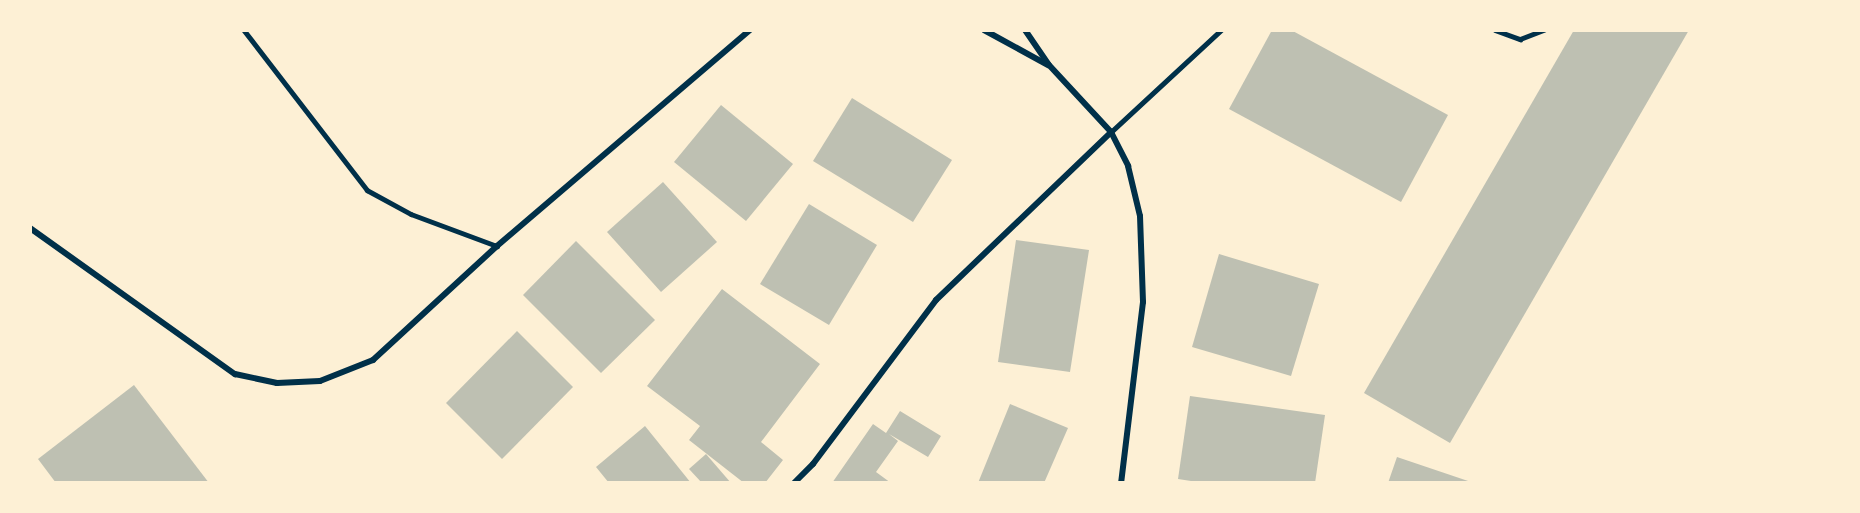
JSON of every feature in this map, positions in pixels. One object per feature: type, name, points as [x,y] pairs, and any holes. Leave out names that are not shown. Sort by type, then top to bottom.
[{"type":"street","points":[[30,228],[235,374],[277,383],[320,381],[373,360],[498,246],[750,30]]},
{"type":"street","points":[[984,30],[1049,65]]},
{"type":"street","points":[[1025,30],[1049,65],[1111,132],[1128,166],[1140,216],[1143,291],[1121,483]]},
{"type":"street","points":[[794,483],[813,464],[936,300],[1111,132]]},
{"type":"lane","points":[[244,30],[367,190],[411,214],[498,246]]},
{"type":"lane","points":[[1111,132],[1221,30]]},
{"type":"lane","points":[[1495,30],[1520,39],[1544,30]]},
{"type":"building","points":[[1272,30],[1291,30],[1448,115],[1401,202],[1229,109]]},
{"type":"building","points":[[1574,30],[1689,30],[1450,443],[1364,393]]},
{"type":"building","points":[[852,98],[952,160],[913,222],[813,161]]},
{"type":"building","points":[[721,105],[793,164],[746,221],[674,162]]},
{"type":"building","points":[[663,182],[717,242],[661,292],[607,232]]},
{"type":"building","points":[[809,204],[877,245],[829,325],[760,284]]},
{"type":"building","points":[[1016,240],[1089,250],[1070,372],[998,362]]},
{"type":"building","points":[[576,241],[655,320],[601,373],[523,295]]},
{"type":"building","points":[[1219,254],[1319,284],[1291,376],[1192,347]]},
{"type":"building","points":[[722,289],[820,364],[761,442],[783,460],[765,483],[744,483],[689,440],[700,426],[647,386]]},
{"type":"building","points":[[517,331],[573,387],[502,459],[446,403]]},
{"type":"building","points":[[134,385],[209,483],[56,483],[38,459]]},
{"type":"building","points":[[1190,396],[1325,415],[1315,483],[1204,483],[1178,479]]},
{"type":"building","points":[[1010,404],[1068,428],[1044,483],[978,483]]},
{"type":"building","points":[[900,411],[941,436],[928,457],[889,434],[898,441],[876,472],[891,483],[832,483],[873,424],[886,433]]},
{"type":"building","points":[[645,426],[691,483],[609,483],[596,467]]},
{"type":"building","points":[[706,454],[731,483],[702,483],[689,469]]},
{"type":"building","points":[[1397,457],[1474,483],[1388,483]]}]
